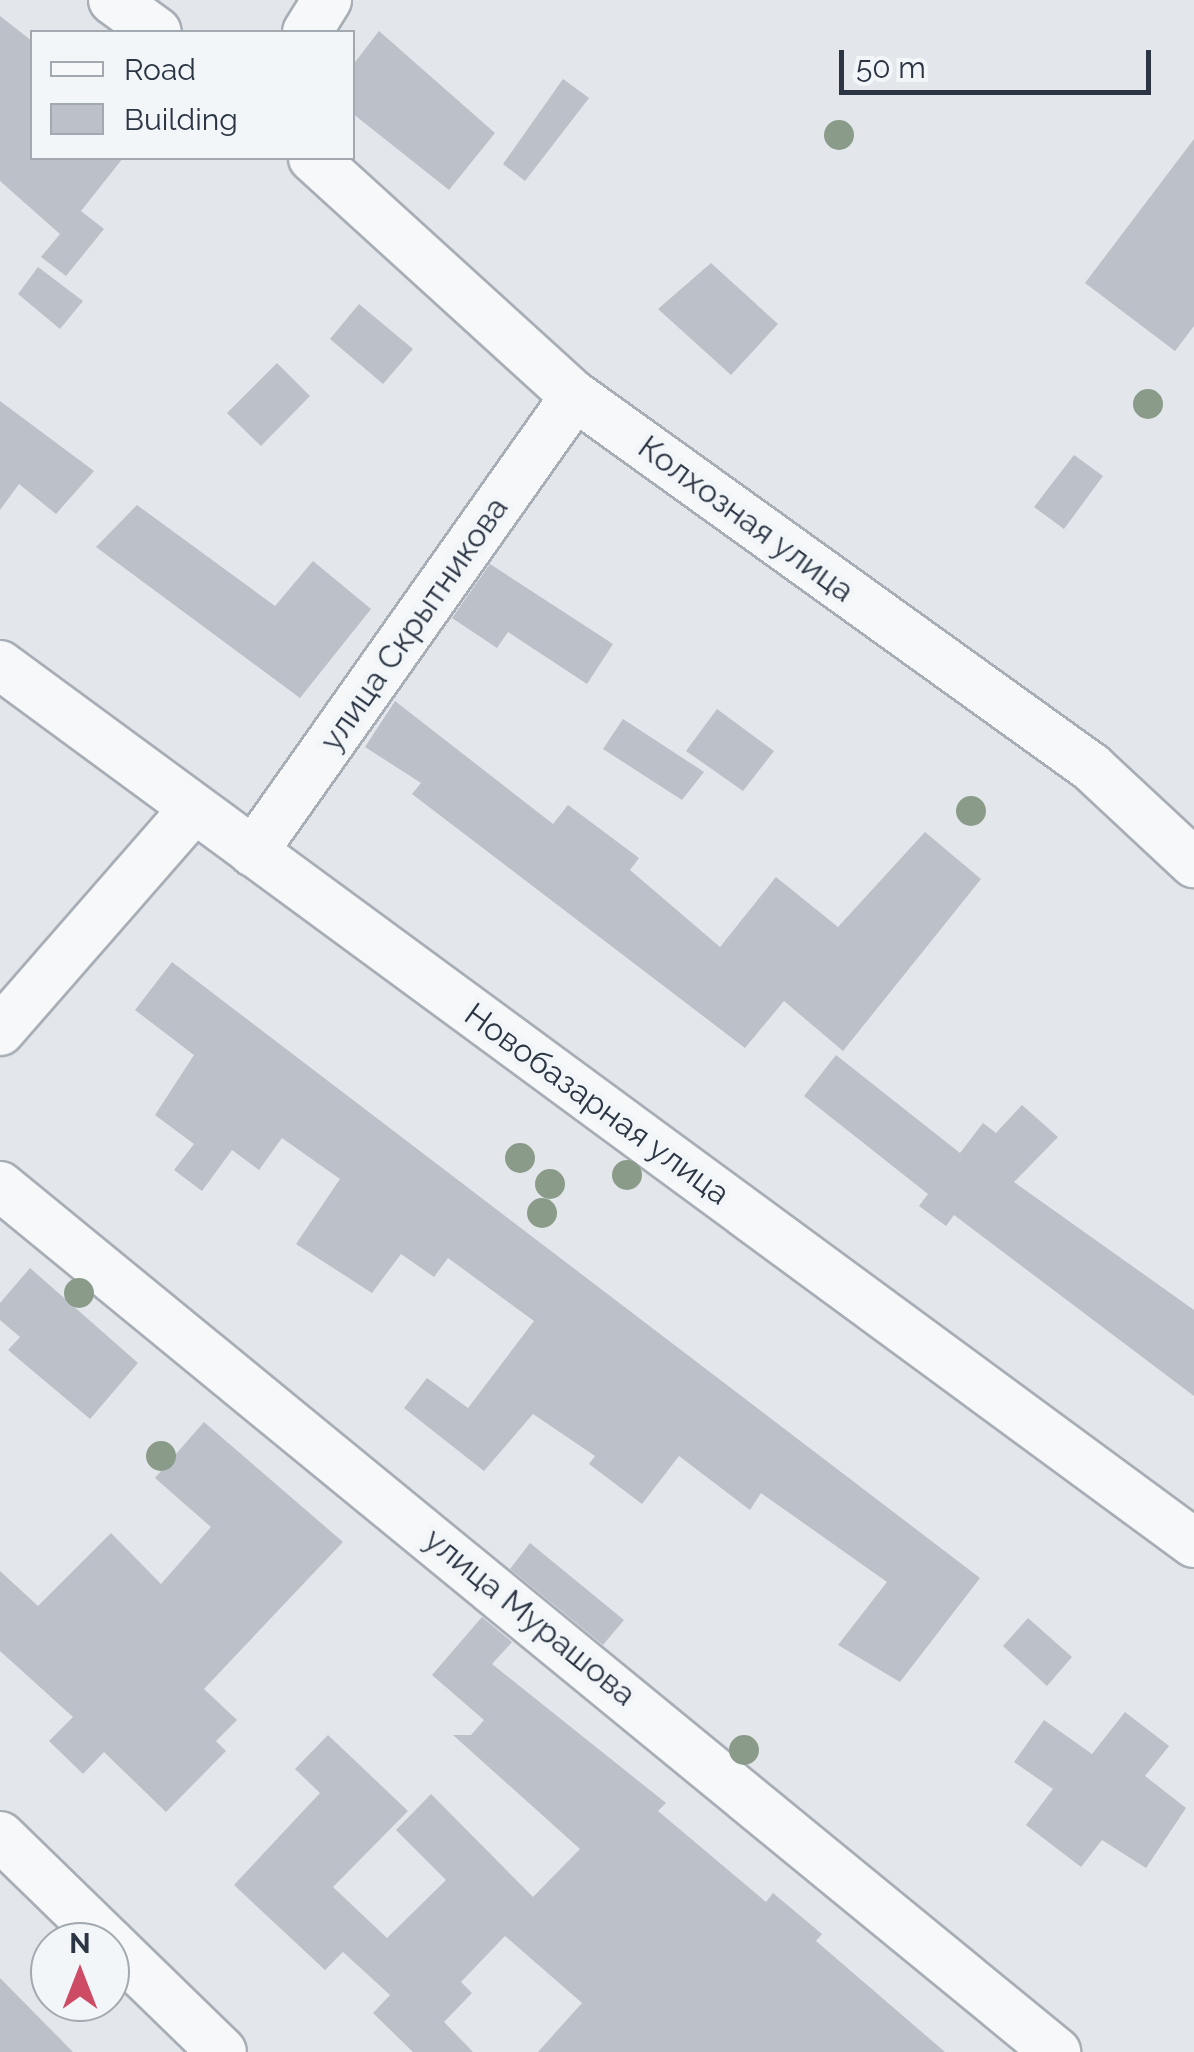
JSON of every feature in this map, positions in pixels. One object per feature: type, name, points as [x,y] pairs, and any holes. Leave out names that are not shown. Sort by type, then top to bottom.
[{"type":"street","points":[[114,0],[154,30]]},
{"type":"street","points":[[308,30],[327,0]]},
{"type":"street","name":"Колхозная улица","points":[[315,160],[575,396],[1091,767],[1194,863]]},
{"type":"street","name":"улица Скрытникова","points":[[253,852],[575,396]]},
{"type":"street","name":"Новобазарная улица","points":[[0,666],[1194,1543]]},
{"type":"street","points":[[0,1032],[194,809]]},
{"type":"street","name":"улица Мурашова","points":[[0,1186],[1056,2052]]},
{"type":"street","points":[[0,1836],[89,1922]]},
{"type":"street","points":[[130,1962],[222,2052]]},
{"type":"building","points":[[0,16],[30,39],[30,160],[121,160],[81,211],[104,229],[66,276],[41,257],[60,234],[0,181]]},
{"type":"building","points":[[379,31],[495,133],[449,190],[355,115],[355,62]]},
{"type":"building","points":[[563,79],[589,98],[525,181],[503,164]]},
{"type":"building","points":[[1194,139],[1194,326],[1175,351],[1085,283]]},
{"type":"building","points":[[711,263],[778,324],[731,375],[658,309]]},
{"type":"building","points":[[38,267],[83,301],[60,329],[18,294]]},
{"type":"building","points":[[359,304],[413,349],[383,384],[330,339]]},
{"type":"building","points":[[277,363],[310,396],[261,446],[227,413]]},
{"type":"building","points":[[0,401],[94,471],[56,514],[19,484],[0,510]]},
{"type":"building","points":[[1074,455],[1103,476],[1064,529],[1034,507]]},
{"type":"building","points":[[137,505],[275,606],[313,561],[371,609],[300,698],[96,547]]},
{"type":"building","points":[[490,564],[613,644],[587,684],[508,632],[497,648],[452,618]]},
{"type":"building","points":[[395,701],[553,824],[568,805],[639,858],[630,870],[720,947],[776,877],[838,927],[925,832],[981,879],[843,1051],[784,1001],[745,1048],[412,794],[421,783],[365,747]]},
{"type":"building","points":[[717,709],[774,751],[743,791],[686,751]]},
{"type":"building","points":[[623,719],[704,772],[682,800],[603,749]]},
{"type":"building","points":[[172,962],[980,1578],[900,1682],[838,1645],[887,1582],[761,1493],[750,1510],[679,1456],[642,1504],[589,1464],[595,1456],[533,1414],[484,1471],[404,1408],[427,1378],[468,1408],[534,1321],[448,1258],[434,1277],[401,1254],[372,1293],[296,1244],[340,1179],[282,1138],[259,1170],[232,1150],[202,1191],[174,1170],[194,1144],[155,1115],[194,1055],[135,1010]]},
{"type":"building","points":[[836,1055],[960,1153],[983,1123],[996,1133],[1022,1105],[1058,1137],[1014,1182],[1194,1310],[1194,1396],[954,1215],[946,1226],[919,1206],[928,1194],[804,1096]]},
{"type":"building","points":[[30,1268],[138,1363],[90,1419],[8,1350],[20,1337],[0,1320],[0,1303]]},
{"type":"building","points":[[204,1422],[343,1542],[204,1689],[237,1720],[216,1741],[226,1751],[166,1812],[104,1752],[83,1774],[49,1741],[73,1717],[0,1651],[0,1571],[38,1606],[111,1533],[161,1584],[211,1527],[155,1478]]},
{"type":"building","points":[[530,1543],[624,1620],[603,1645],[510,1569]]},
{"type":"building","points":[[482,1617],[512,1642],[492,1664],[666,1803],[658,1811],[766,1902],[773,1893],[822,1934],[816,1941],[945,2052],[538,2052],[582,2003],[505,1936],[461,1982],[472,1993],[444,2022],[473,2052],[413,2052],[373,2013],[390,1995],[343,1952],[325,1970],[234,1885],[320,1793],[295,1769],[328,1735],[408,1811],[333,1887],[387,1938],[446,1880],[396,1830],[431,1794],[533,1897],[580,1849],[453,1735],[471,1735],[484,1720],[432,1675]]},
{"type":"building","points":[[1028,1618],[1072,1657],[1047,1686],[1003,1646]]},
{"type":"building","points":[[1125,1712],[1169,1746],[1145,1776],[1186,1808],[1146,1868],[1102,1840],[1081,1867],[1026,1825],[1053,1789],[1014,1762],[1044,1720],[1092,1754]]},
{"type":"building","points":[[0,1978],[30,2008],[30,2022],[43,2022],[73,2052],[0,2052]]}]
